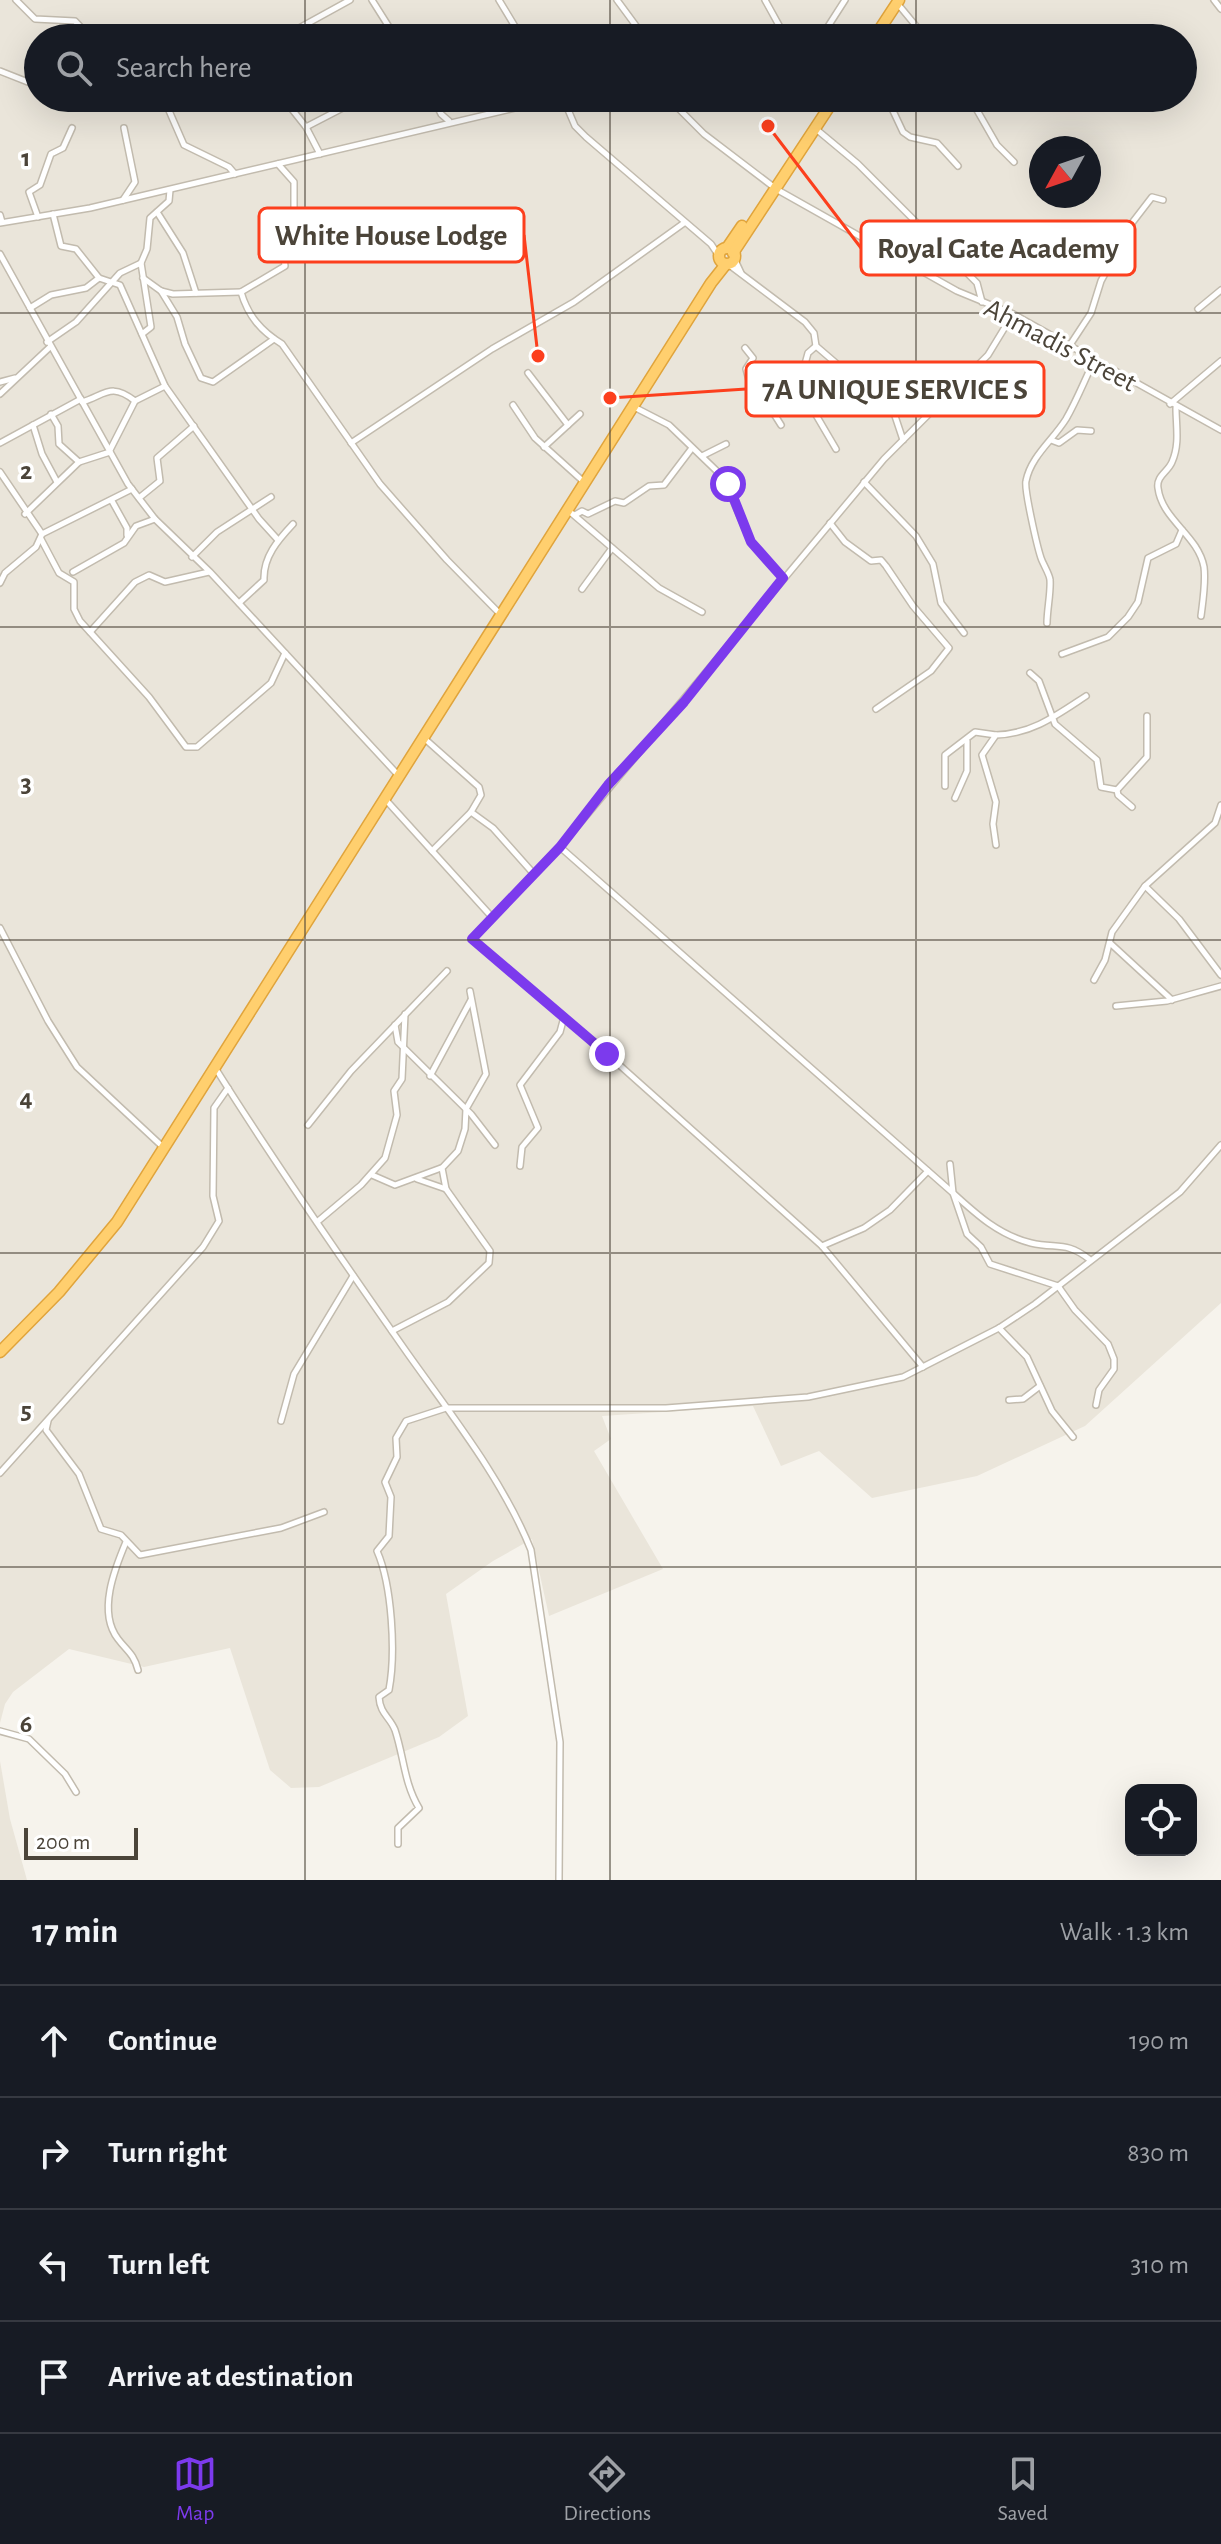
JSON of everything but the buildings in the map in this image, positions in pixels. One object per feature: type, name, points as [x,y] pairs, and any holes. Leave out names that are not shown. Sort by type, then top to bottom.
[{"type":"highway","points":[[878,24],[896,1]]},
{"type":"highway","points":[[882,24],[896,1]]},
{"type":"highway","points":[[773,187],[819,112]]},
{"type":"highway","points":[[1,1350],[100,1245],[165,1149],[214,1066],[502,616],[572,513],[585,483],[727,256],[826,112]]},
{"type":"street","points":[[16,0],[35,19],[75,21],[78,24]]},
{"type":"street","points":[[306,24],[350,0]]},
{"type":"street","points":[[372,0],[387,24]]},
{"type":"street","points":[[499,0],[514,24]]},
{"type":"street","points":[[617,0],[635,24]]},
{"type":"street","points":[[765,0],[778,24]]},
{"type":"street","points":[[830,24],[845,0]]},
{"type":"street","points":[[1214,0],[1221,9]]},
{"type":"street","points":[[896,1],[915,24]]},
{"type":"street","points":[[0,71],[24,80]]},
{"type":"street","points":[[170,112],[184,145],[229,167],[235,174]]},
{"type":"street","points":[[294,112],[320,154]]},
{"type":"street","points":[[306,127],[335,112]]},
{"type":"street","points":[[440,112],[450,121]]},
{"type":"street","points":[[0,215],[1,223],[123,200],[490,112]]},
{"type":"street","points":[[569,112],[575,126],[586,137],[684,223],[727,256],[742,274],[805,322],[814,333],[816,346],[894,413],[903,440]]},
{"type":"street","name":"Ahmadis Street","points":[[682,112],[704,134],[773,187],[957,291],[1013,314],[1176,408],[1221,430]]},
{"type":"street","points":[[894,112],[903,132],[910,137],[937,143],[958,166]]},
{"type":"street","points":[[978,112],[997,145],[1014,162]]},
{"type":"street","points":[[38,217],[29,192],[40,185],[51,154],[63,148],[72,128]]},
{"type":"street","points":[[123,200],[135,182],[124,128]]},
{"type":"street","points":[[815,129],[858,164],[977,283],[982,302]]},
{"type":"street","points":[[161,291],[241,292],[285,266],[284,258],[294,235],[294,182],[278,164]]},
{"type":"street","points":[[142,334],[151,327],[141,263],[147,249],[150,218],[169,201],[170,190]]},
{"type":"street","points":[[1070,345],[1091,313],[1101,281],[1132,223],[1152,197],[1163,200]]},
{"type":"street","points":[[157,212],[183,253],[196,293]]},
{"type":"street","points":[[53,214],[61,246],[76,249],[99,278],[120,285],[165,386],[278,540]]},
{"type":"street","points":[[351,443],[436,384],[574,302],[684,223]]},
{"type":"street","points":[[0,254],[132,489],[155,519],[210,572],[400,777]]},
{"type":"street","points":[[0,394],[49,344],[76,322],[120,273],[141,263]]},
{"type":"street","points":[[30,308],[51,295],[86,288],[99,278]]},
{"type":"street","points":[[143,278],[161,291],[177,317],[185,344],[201,378],[213,382],[274,339]]},
{"type":"street","points":[[1198,309],[1221,290]]},
{"type":"street","points":[[241,292],[246,310],[282,344],[351,443],[413,522],[502,616]]},
{"type":"street","points":[[923,1367],[822,1246],[472,939],[560,847],[608,785],[693,691],[864,482],[988,355],[1013,314]]},
{"type":"street","points":[[769,406],[799,386],[808,353],[816,346]]},
{"type":"street","points":[[745,348],[753,358],[746,369],[750,384],[781,425]]},
{"type":"street","points":[[1047,623],[1050,580],[1033,532],[1035,523],[1026,496],[1026,480],[1040,451],[1073,407],[1077,392],[1095,359]]},
{"type":"street","points":[[1170,404],[1221,361]]},
{"type":"street","points":[[528,373],[568,425]]},
{"type":"street","points":[[0,382],[20,377]]},
{"type":"street","points":[[25,514],[79,462],[110,451],[135,401],[165,386]]},
{"type":"street","points":[[799,386],[836,449]]},
{"type":"street","points":[[0,443],[51,414],[105,390],[125,393],[135,401]]},
{"type":"street","points":[[513,405],[544,447],[585,483]]},
{"type":"street","points":[[634,407],[669,425],[728,484],[751,542],[783,578]]},
{"type":"street","points":[[1176,408],[1178,442],[1172,463],[1161,475],[1157,487],[1164,508],[1200,554],[1204,567],[1201,616]]},
{"type":"street","points":[[51,414],[58,426],[59,444],[79,462]]},
{"type":"street","points":[[544,447],[580,414]]},
{"type":"street","points":[[33,425],[42,454],[57,482]]},
{"type":"street","points":[[139,498],[160,481],[157,458],[194,426]]},
{"type":"street","points":[[1051,440],[1059,443],[1077,430],[1091,431]]},
{"type":"street","points":[[702,456],[726,444]]},
{"type":"street","points":[[572,513],[615,501],[624,503],[649,486],[664,485],[692,448]]},
{"type":"street","points":[[0,472],[41,537],[59,573],[74,582],[74,609],[89,632],[191,749],[271,683],[285,653]]},
{"type":"street","points":[[864,482],[916,536],[933,564],[946,614],[964,633]]},
{"type":"street","points":[[0,583],[5,573],[41,537],[132,489]]},
{"type":"street","points":[[192,557],[217,532],[271,497]]},
{"type":"street","points":[[73,572],[106,556],[124,543],[127,528],[112,501]]},
{"type":"street","points":[[572,513],[659,588],[702,612]]},
{"type":"street","points":[[127,535],[136,526],[155,519]]},
{"type":"street","points":[[830,523],[845,542],[871,561],[881,560],[913,606],[949,648],[923,678],[876,709]]},
{"type":"street","points":[[239,603],[264,580],[264,569],[278,540],[293,524]]},
{"type":"street","points":[[1062,654],[1108,637],[1138,602],[1145,562],[1176,544],[1182,530]]},
{"type":"street","points":[[582,589],[612,548]]},
{"type":"street","points":[[89,632],[135,582],[149,575],[165,582],[210,572]]},
{"type":"street","points":[[1030,673],[1039,681],[1053,718],[1078,747],[1097,760],[1101,787],[1117,790]]},
{"type":"street","points":[[945,786],[945,755],[975,732],[1014,735],[1053,718],[1086,696]]},
{"type":"street","points":[[1117,790],[1147,757],[1147,716]]},
{"type":"street","points":[[996,735],[982,755],[996,802],[993,824],[996,845]]},
{"type":"street","points":[[424,738],[479,787],[481,795],[471,812],[432,851]]},
{"type":"street","points":[[955,798],[967,771],[967,740]]},
{"type":"street","points":[[1117,790],[1118,795],[1132,807]]},
{"type":"street","points":[[385,799],[491,916]]},
{"type":"street","points":[[1094,980],[1112,932],[1145,886],[1215,823],[1221,805]]},
{"type":"street","points":[[471,812],[493,828],[533,873]]},
{"type":"street","points":[[560,847],[1003,1234],[1034,1243],[1073,1247],[1089,1259]]},
{"type":"street","points":[[1145,886],[1179,919],[1221,975]]},
{"type":"street","points":[[0,928],[48,1021],[77,1067],[165,1149]]},
{"type":"street","points":[[1110,943],[1172,1000]]},
{"type":"street","points":[[308,1125],[332,1093],[447,971]]},
{"type":"street","points":[[1116,1006],[1172,1000],[1221,986]]},
{"type":"street","points":[[372,1175],[395,1185],[417,1179],[442,1168],[458,1151],[465,1129],[466,1109],[486,1074],[470,991]]},
{"type":"street","points":[[430,1076],[471,999]]},
{"type":"street","points":[[317,1222],[372,1175],[385,1158],[397,1115],[394,1091],[402,1079],[405,1014]]},
{"type":"street","points":[[520,1166],[522,1147],[538,1128],[520,1085],[560,1032],[564,1017]]},
{"type":"street","points":[[395,1024],[398,1042],[466,1109],[495,1145]]},
{"type":"street","points":[[214,1066],[353,1276],[446,1408],[510,1506],[531,1550],[560,1742],[559,1880]]},
{"type":"street","points":[[0,1473],[203,1247],[219,1221],[213,1196],[214,1108],[228,1088]]},
{"type":"street","points":[[398,1844],[398,1828],[419,1808],[406,1788],[406,1766],[397,1747],[394,1727],[380,1712],[379,1697],[389,1690],[393,1651],[386,1573],[377,1551],[389,1536],[391,1497],[385,1482],[397,1457],[396,1438],[406,1421],[446,1408],[597,1411],[808,1397],[876,1384],[923,1367],[999,1328],[1180,1192],[1221,1145]]},
{"type":"street","points":[[950,1164],[953,1193],[967,1234],[981,1247],[990,1264],[1058,1286],[1075,1310],[1108,1344],[1114,1359],[1111,1376],[1099,1390],[1096,1405]]},
{"type":"street","points":[[392,1331],[448,1302],[489,1263],[490,1251],[446,1189],[442,1168]]},
{"type":"street","points":[[822,1246],[864,1228],[890,1210],[928,1171]]},
{"type":"street","points":[[417,1179],[446,1189]]},
{"type":"street","points":[[281,1421],[294,1374],[353,1276]]},
{"type":"street","points":[[999,1328],[1027,1357],[1052,1411],[1073,1437]]},
{"type":"street","points":[[1009,1400],[1023,1399],[1040,1386]]},
{"type":"street","points":[[48,1418],[46,1430],[79,1474],[101,1529],[121,1535],[140,1555],[229,1535],[281,1528],[324,1512]]},
{"type":"street","points":[[126,1542],[112,1574],[108,1613],[114,1633],[135,1658],[138,1670]]},
{"type":"street","points":[[0,1731],[29,1739],[65,1774],[76,1792]]},
{"type":"shaded area","points":[[0,0],[1221,0],[1221,1303],[1085,1426],[977,1476],[872,1498],[819,1451],[781,1466],[753,1406],[602,1416],[611,1439],[594,1451],[663,1569],[549,1616],[532,1539],[493,1561],[446,1594],[468,1716],[439,1737],[319,1787],[291,1788],[270,1770],[230,1648],[144,1667],[69,1649],[13,1692],[5,1704],[0,1723]]},
{"type":"shaded area","points":[[0,1761],[10,1819],[27,1880],[0,1880]]},
{"type":"place","name":"Royal Gate Academy","points":[[768,126]]},
{"type":"place","name":"White House Lodge","points":[[538,356]]},
{"type":"place","name":"7A UNIQUE SERVICE S","points":[[610,398]]},
{"type":"route","points":[[607,1054],[472,939],[519,886],[560,847],[608,785],[719,660],[783,578],[751,542],[728,484]]}]
